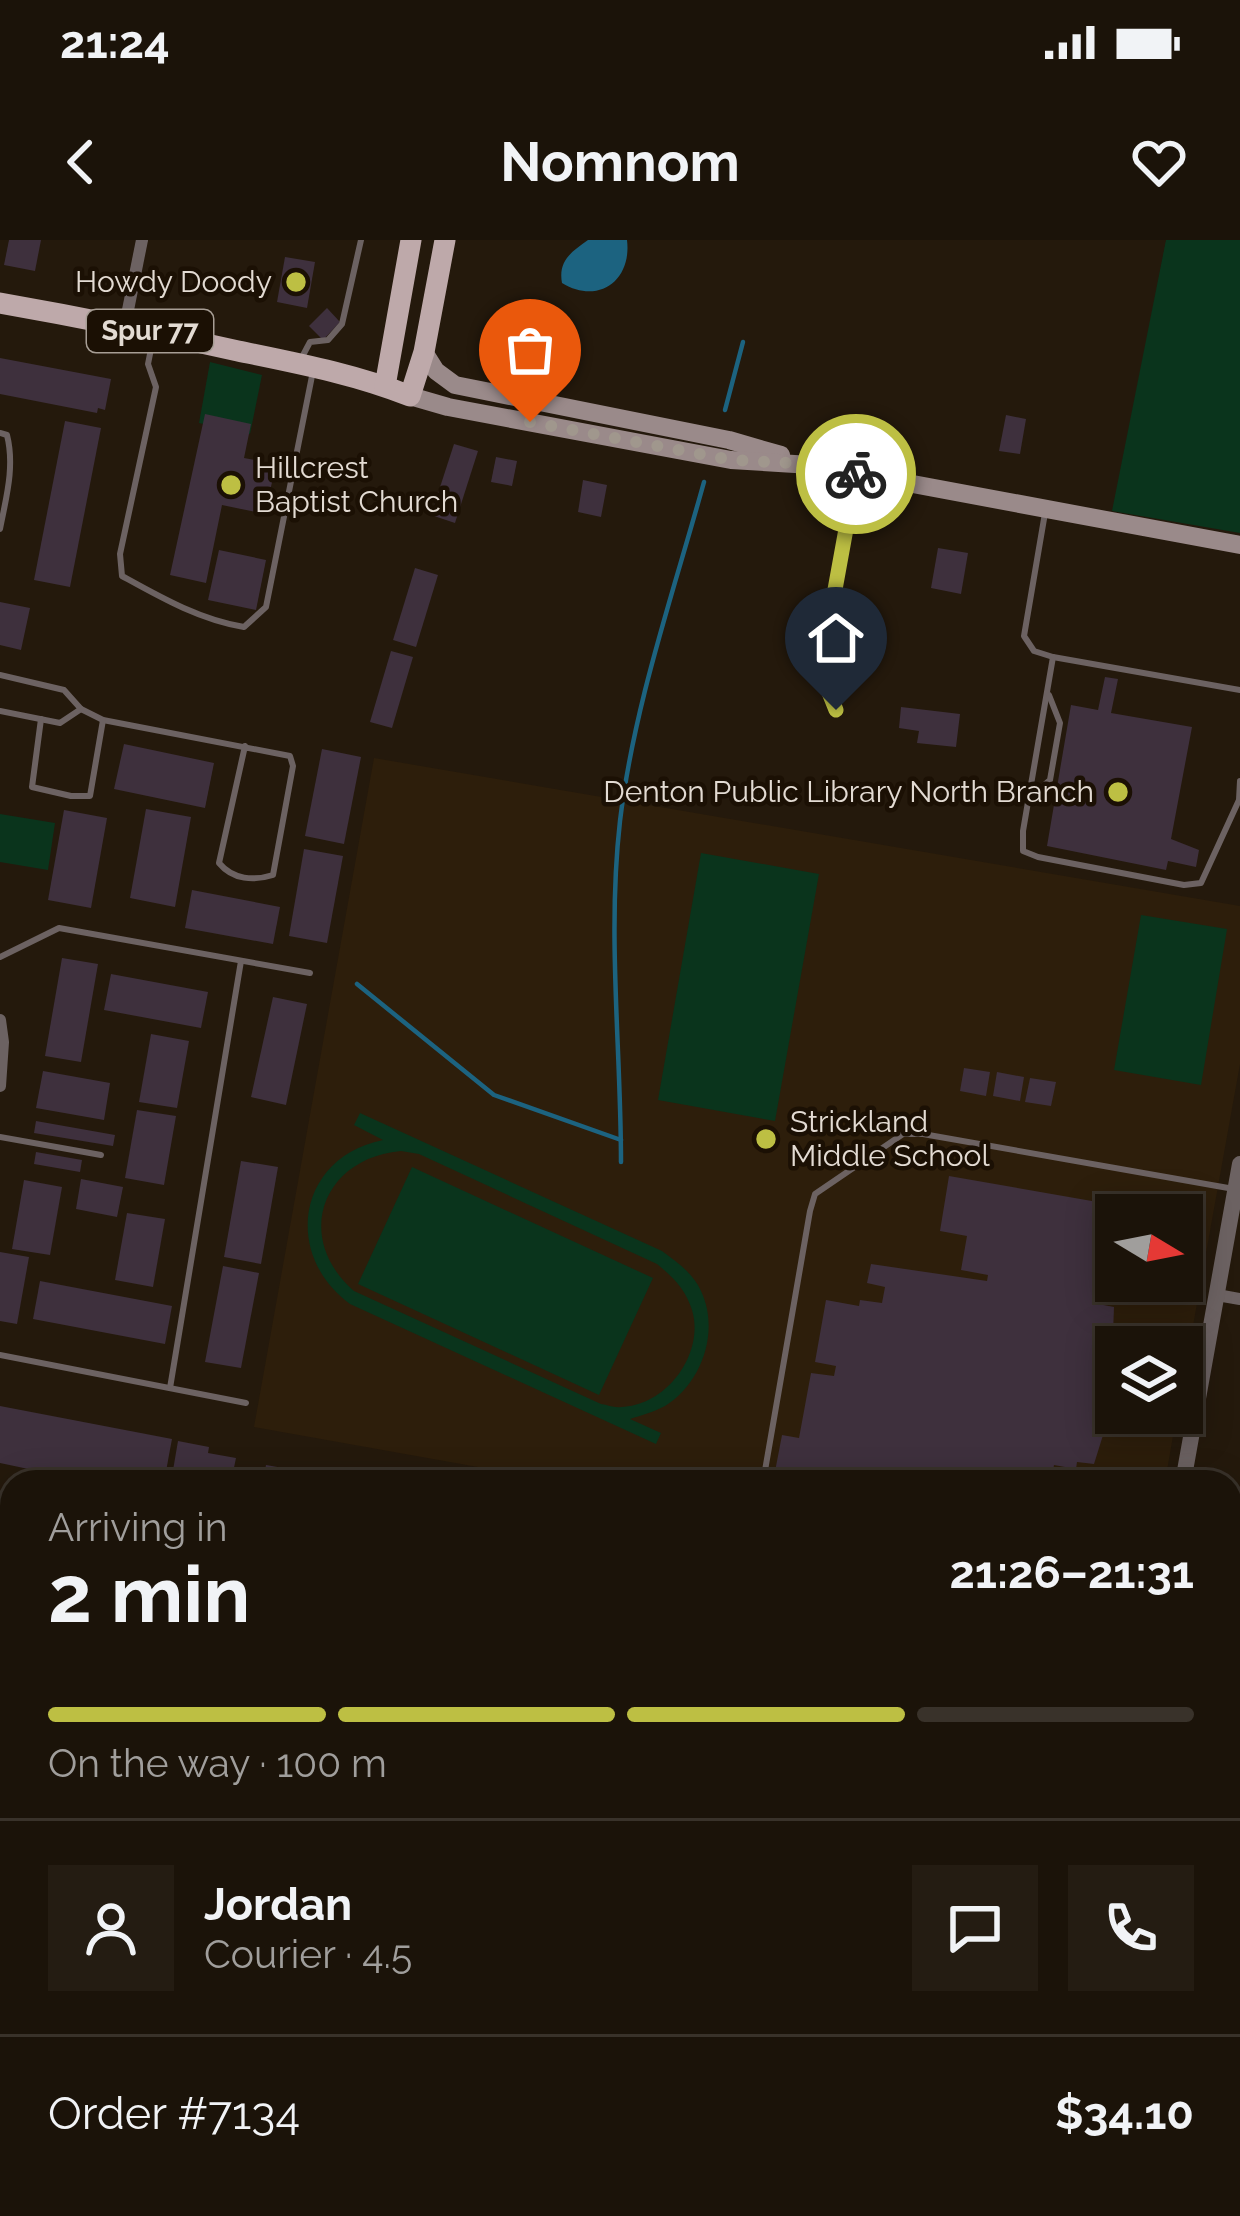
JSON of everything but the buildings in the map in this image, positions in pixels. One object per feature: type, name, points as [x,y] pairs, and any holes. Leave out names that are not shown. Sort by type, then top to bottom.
[{"type":"main road","points":[[385,386],[412,240]]},
{"type":"main road","points":[[445,240],[424,352],[410,396],[731,460],[811,464]]},
{"type":"main road","name":"Spur 77","points":[[0,303],[306,365],[410,396]]},
{"type":"main road","points":[[424,352],[436,371],[455,385],[729,440],[811,464],[1240,545]]},
{"type":"street","points":[[125,325],[142,240]]},
{"type":"street","points":[[836,710],[822,661],[856,473]]},
{"type":"street","points":[[0,1020],[0,1086]]},
{"type":"street","points":[[1185,1470],[1240,1163]]},
{"type":"street","points":[[1217,1295],[1240,1299]]},
{"type":"lane","points":[[154,332],[148,364],[156,387],[120,554],[122,576],[219,623],[244,627],[266,607],[310,342],[328,340],[342,324],[361,240]]},
{"type":"lane","points":[[0,433],[7,435],[11,451],[0,530]]},
{"type":"lane","points":[[1046,509],[1024,636],[1034,651],[1240,690]]},
{"type":"lane","points":[[1053,657],[1023,850],[1038,857],[1184,884],[1201,883],[1239,800],[1240,782]]},
{"type":"lane","points":[[0,675],[64,690],[81,709],[103,720],[244,746],[290,756],[293,766],[273,875],[256,880],[227,873],[219,863],[244,746]]},
{"type":"lane","points":[[1031,796],[1051,780],[1060,723],[1048,692]]},
{"type":"lane","points":[[0,711],[60,723],[81,709]]},
{"type":"lane","points":[[41,719],[32,788],[70,796],[90,796],[103,720]]},
{"type":"lane","points":[[0,957],[59,928],[310,973]]},
{"type":"lane","points":[[170,1388],[242,961]]},
{"type":"lane","points":[[765,1470],[815,1195],[903,1134],[937,1136],[1235,1190]]},
{"type":"lane","points":[[0,1137],[101,1155]]},
{"type":"lane","points":[[0,1355],[246,1403]]},
{"type":"shaded area","name":"Strickland Middle School","points":[[374,758],[1240,906],[1240,1064],[1203,1270],[1203,1194],[1095,1194],[1095,1302],[1197,1302],[1193,1326],[1095,1326],[1095,1434],[1173,1434],[1167,1470],[494,1470],[254,1427]]},
{"type":"green space","points":[[1166,240],[1240,240],[1240,533],[1112,511]]},
{"type":"green space","points":[[210,362],[262,375],[250,434],[199,423]]},
{"type":"green space","points":[[0,814],[55,823],[48,870],[0,862]]},
{"type":"green space","points":[[701,853],[819,874],[775,1121],[658,1100]]},
{"type":"green space","points":[[1141,915],[1227,929],[1201,1085],[1114,1070]]},
{"type":"green space","points":[[360,1113],[662,1251],[689,1273],[706,1306],[708,1339],[698,1370],[678,1396],[630,1419],[661,1433],[656,1444],[350,1304],[328,1283],[308,1235],[317,1186],[332,1166],[354,1150],[383,1140],[354,1125]],"holes":[[[401,1151],[419,1154],[657,1264],[678,1284],[692,1310],[693,1343],[679,1374],[638,1404],[601,1404],[354,1291],[324,1248],[325,1204],[335,1184],[352,1168]]]},
{"type":"green space","points":[[412,1167],[653,1278],[599,1395],[358,1284]]},
{"type":"water","points":[[588,240],[627,240],[624,267],[600,290],[562,283],[567,258]]},
{"type":"waterway","points":[[725,410],[743,342]]},
{"type":"waterway","points":[[621,1162],[615,949],[620,821],[645,692],[704,482]]},
{"type":"waterway","points":[[357,984],[494,1095],[621,1140]]},
{"type":"way so far","points":[[530,422],[731,460],[811,464],[856,474]]},
{"type":"place","name":"Howdy Doody","points":[[296,282]]},
{"type":"place","name":"Hillcrest Baptist Church","points":[[231,485]]},
{"type":"place","name":"Denton Public Library North Branch","points":[[1118,792]]},
{"type":"place","name":"Strickland Middle School","points":[[766,1139]]},
{"type":"route","points":[[836,710],[822,661],[856,474]]}]
